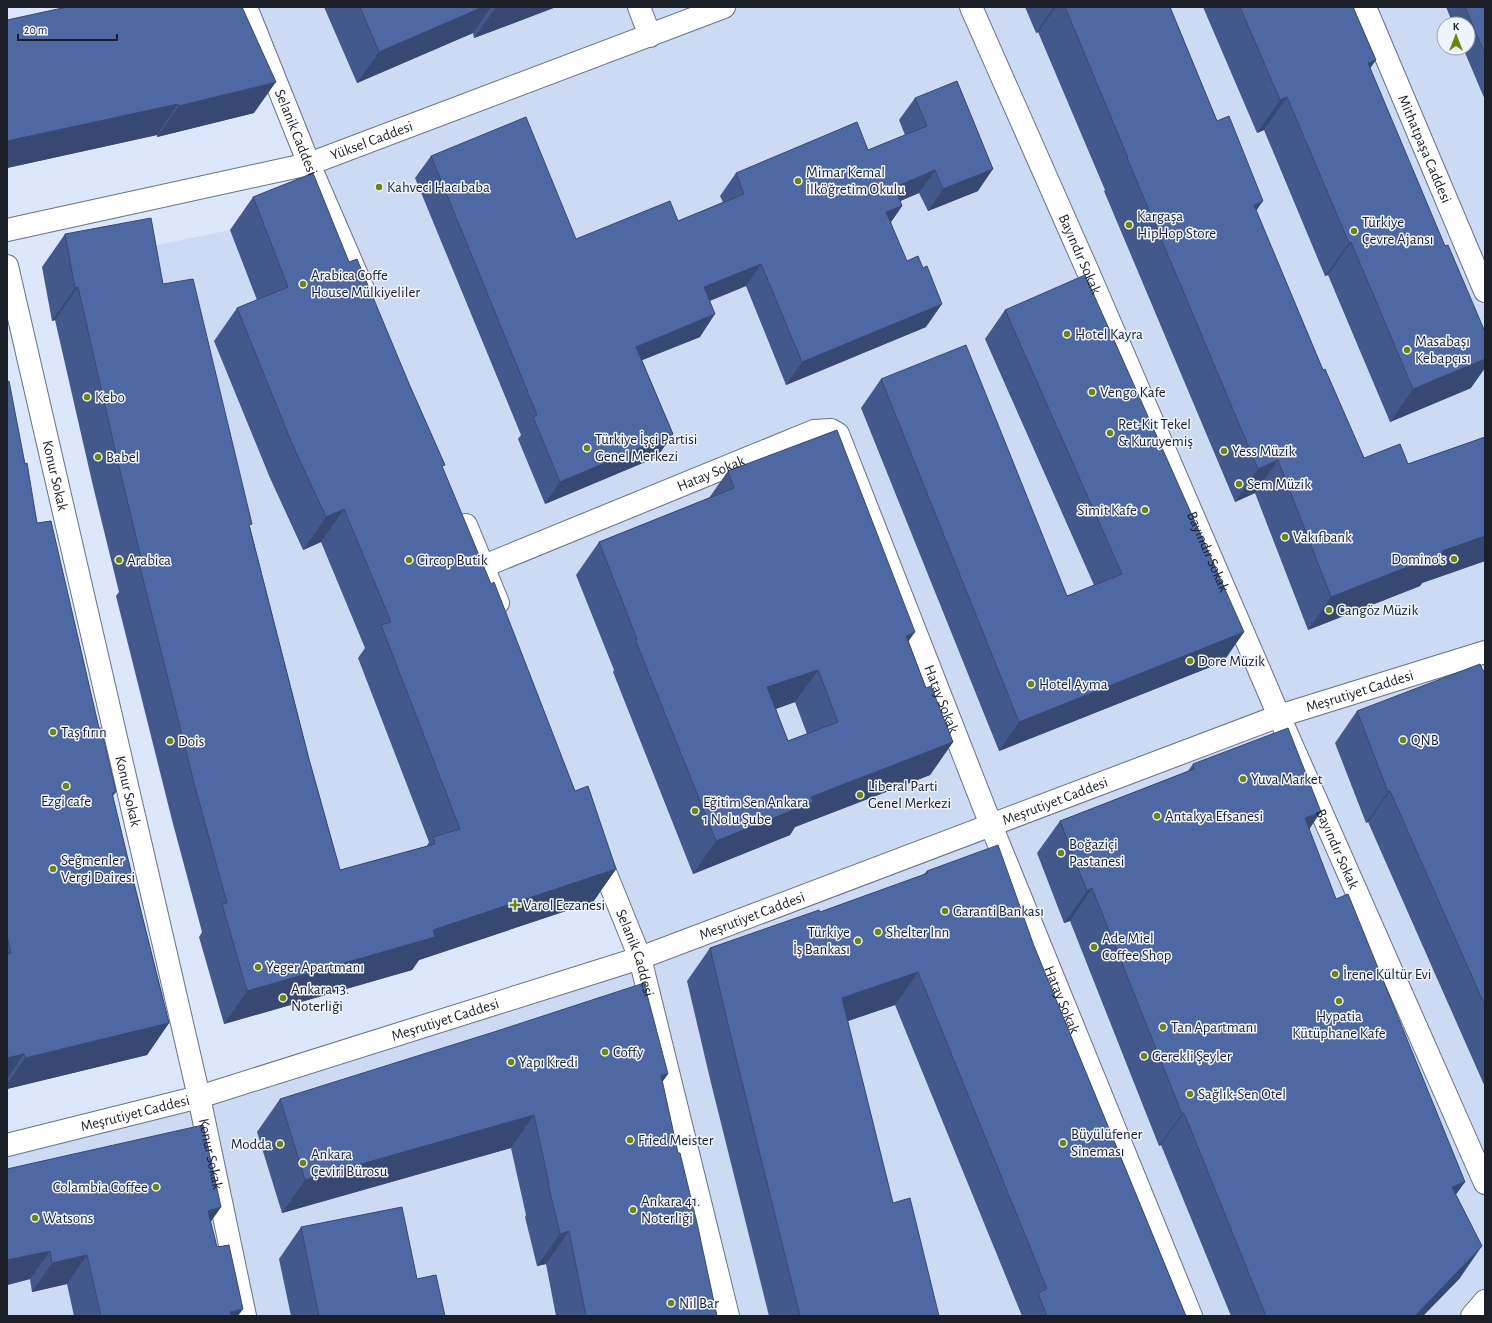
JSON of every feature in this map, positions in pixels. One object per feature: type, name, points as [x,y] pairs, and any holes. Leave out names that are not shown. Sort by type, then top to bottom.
[{"type":"street","name":"Selanik Caddesi","points":[[246,7],[308,164],[372,310]]},
{"type":"street","points":[[639,7],[650,36]]},
{"type":"street","name":"Yüksel Caddesi","points":[[7,230],[308,164],[724,7]]},
{"type":"street","name":"Bayındır Sokak","points":[[971,7],[1092,281],[1279,716],[1485,1183]]},
{"type":"street","name":"Mithatpaşa Caddesi","points":[[1365,7],[1485,291]]},
{"type":"street","name":"Konur Sokak","points":[[7,266],[199,1097],[245,1316]]},
{"type":"street","name":"Hatay Sokak","points":[[484,566],[814,431],[831,430],[838,434],[991,825],[1191,1316]]},
{"type":"street","points":[[458,507],[484,566],[504,618]]},
{"type":"street","name":"Meşrutiyet Caddesi","points":[[7,1145],[199,1097],[640,958],[1279,716],[1485,652]]},
{"type":"street","name":"Selanik Caddesi","points":[[590,832],[640,958],[728,1316]]},
{"type":"street","points":[[1472,1316],[1485,1301]]},
{"type":"shaded area","points":[[246,7],[1485,7],[1485,1316],[7,1316],[7,1145],[640,958]]},
{"type":"shaded area","points":[[230,230],[263,313],[387,419],[268,472],[302,550],[419,499],[456,596],[358,658],[432,849],[203,936],[200,923],[313,891],[119,595],[117,585],[229,557],[128,251]]},
{"type":"building","points":[[67,7],[242,7],[276,82],[179,106],[178,104],[7,141],[7,20]]},
{"type":"building","points":[[360,7],[483,7],[379,52]]},
{"type":"building","points":[[1065,7],[1170,7],[1217,121],[1229,116],[1263,201],[1254,205],[1323,370],[1325,369],[1364,458],[1400,444],[1408,464],[1485,437],[1485,536],[1442,551],[1443,553],[1331,597],[1278,460],[1258,469]]},
{"type":"building","points":[[1240,7],[1353,7],[1376,60],[1368,63],[1445,246],[1448,245],[1485,332],[1485,359],[1413,389],[1351,242],[1349,243],[1287,97],[1280,100]]},
{"type":"building","points":[[1465,7],[1485,7],[1485,54],[1476,33],[1476,16],[1469,16]]},
{"type":"building","points":[[957,81],[993,169],[943,189],[935,170],[895,187],[902,206],[886,212],[907,261],[918,256],[923,268],[927,266],[942,304],[802,362],[761,264],[704,287],[715,314],[636,347],[673,434],[560,482],[533,417],[537,415],[431,156],[526,117],[576,239],[670,201],[678,221],[744,194],[736,173],[857,122],[868,150],[927,126],[915,98]]},
{"type":"building","points":[[313,173],[349,262],[357,259],[445,465],[442,466],[491,584],[494,582],[575,791],[588,786],[616,869],[433,930],[435,937],[247,991],[222,904],[227,903],[195,787],[139,563],[142,562],[78,287],[75,288],[65,234],[151,218],[163,284],[193,279],[252,524],[249,525],[309,759],[340,870],[435,844],[433,837],[460,829],[381,625],[391,622],[344,509],[326,517],[293,446],[237,308],[288,287],[253,197]]},
{"type":"building","points":[[1085,275],[1244,632],[1019,722],[881,379],[966,345],[1067,596],[1122,574],[1005,310]]},
{"type":"building","points":[[9,381],[25,464],[27,463],[37,523],[51,521],[99,728],[101,728],[116,792],[112,793],[169,1023],[25,1058],[24,1054],[7,1058],[7,954],[11,953],[7,936],[7,382]]},
{"type":"building","points":[[837,430],[915,632],[906,636],[926,688],[931,686],[953,742],[811,797],[813,802],[716,841],[635,639],[637,639],[599,542],[734,488],[728,471]],"holes":[[[818,670],[838,722],[788,741],[767,687]]]},
{"type":"building","points":[[1480,664],[1483,671],[1485,670],[1485,1006],[1390,791],[1388,792],[1357,711]]},
{"type":"building","points":[[1288,728],[1321,812],[1305,818],[1336,899],[1348,894],[1465,1182],[1452,1187],[1482,1246],[1415,1316],[1266,1316],[1184,1113],[1182,1114],[1092,888],[1087,891],[1060,821],[1194,769],[1193,764]]},
{"type":"building","points":[[998,845],[1034,946],[1186,1316],[1047,1316],[1038,1293],[1047,1289],[918,972],[842,998],[893,1203],[910,1198],[939,1316],[800,1316],[710,948],[819,910],[820,912],[928,873],[927,871]]},
{"type":"building","points":[[644,983],[668,1074],[661,1075],[678,1153],[680,1153],[697,1223],[717,1316],[586,1316],[569,1231],[560,1234],[534,1115],[305,1180],[280,1099]]},
{"type":"building","points":[[203,1125],[221,1207],[208,1211],[217,1247],[229,1245],[243,1309],[230,1312],[231,1316],[101,1316],[87,1255],[52,1263],[50,1251],[7,1260],[7,1169]]},
{"type":"building","points":[[402,1207],[417,1279],[436,1275],[445,1316],[319,1316],[301,1227]]},
{"type":"place","name":"Mimar Kemal İlköğretim Okulu","points":[[798,181]]},
{"type":"place","name":"Kahveci Hacıbaba","points":[[379,187]]},
{"type":"place","name":"Kargaşa HipHop Store","points":[[1129,225]]},
{"type":"place","name":"Türkiye Çevre Ajansı","points":[[1354,231]]},
{"type":"place","name":"Arabica Coffe House Mülkiyeliler","points":[[303,284]]},
{"type":"place","name":"Hotel Kayra","points":[[1067,334]]},
{"type":"place","name":"Masabaşı Kebapçısı","points":[[1407,350]]},
{"type":"place","name":"Vengo Kafe","points":[[1092,392]]},
{"type":"place","name":"Kebo","points":[[87,397]]},
{"type":"place","name":"Ret-Kit Tekel & Kuruyemiş","points":[[1110,433]]},
{"type":"place","name":"Türkiye İşçi Partisi Genel Merkezi","points":[[587,448]]},
{"type":"place","name":"Yess Müzik","points":[[1224,451]]},
{"type":"place","name":"Babel","points":[[98,457]]},
{"type":"place","name":"Sem Müzik","points":[[1239,484]]},
{"type":"place","name":"Simit Kafe","points":[[1145,510]]},
{"type":"place","name":"Vakıfbank","points":[[1285,537]]},
{"type":"place","name":"Domino's","points":[[1454,559]]},
{"type":"place","name":"Arabica","points":[[119,560]]},
{"type":"place","name":"Circop Butik","points":[[409,560]]},
{"type":"place","name":"Cangöz Müzik","points":[[1329,610]]},
{"type":"place","name":"Dore Müzik","points":[[1190,661]]},
{"type":"place","name":"Hotel Ayma","points":[[1031,684]]},
{"type":"place","name":"Taş fırın","points":[[53,732]]},
{"type":"place","name":"QNB","points":[[1403,740]]},
{"type":"place","name":"Dois","points":[[170,741]]},
{"type":"place","name":"Yuva Market","points":[[1243,779]]},
{"type":"place","name":"Ezgi cafe","points":[[66,786]]},
{"type":"place","name":"Liberal Parti Genel Merkezi","points":[[860,795]]},
{"type":"place","name":"Eğitim Sen Ankara 1 Nolu Şube","points":[[695,811]]},
{"type":"place","name":"Antakya Efsanesi","points":[[1157,816]]},
{"type":"place","name":"Boğaziçi Pastanesi","points":[[1061,853]]},
{"type":"place","name":"Seğmenler Vergi Dairesi","points":[[53,869]]},
{"type":"place","name":"Varol Eczanesi","points":[[515,905]]},
{"type":"place","name":"Garanti Bankası","points":[[945,911]]},
{"type":"place","name":"Shelter Inn","points":[[878,932]]},
{"type":"place","name":"Türkiye İş Bankası","points":[[858,941]]},
{"type":"place","name":"Ade Miel Coffee Shop","points":[[1094,947]]},
{"type":"place","name":"Yeger Apartmanı","points":[[258,967]]},
{"type":"place","name":"İrene Kültür Evi","points":[[1335,974]]},
{"type":"place","name":"Ankara 13. Noterliği","points":[[283,998]]},
{"type":"place","name":"Hypatia Kütüphane Kafe","points":[[1339,1001]]},
{"type":"place","name":"Tan Apartmanı","points":[[1163,1027]]},
{"type":"place","name":"Coffy","points":[[605,1052]]},
{"type":"place","name":"Gerekli Şeyler","points":[[1144,1056]]},
{"type":"place","name":"Yapı Kredi","points":[[511,1062]]},
{"type":"place","name":"Sağlık-Sen Otel","points":[[1190,1094]]},
{"type":"place","name":"Fried Meister","points":[[630,1140]]},
{"type":"place","name":"Büyülüfener Sineması","points":[[1063,1143]]},
{"type":"place","name":"Modda","points":[[280,1144]]},
{"type":"place","name":"Ankara Çeviri Bürosu","points":[[303,1163]]},
{"type":"place","name":"Colambia Coffee","points":[[156,1187]]},
{"type":"place","name":"Ankara 41. Noterliği","points":[[633,1210]]},
{"type":"place","name":"Watsons","points":[[35,1218]]},
{"type":"place","name":"Nil Bar","points":[[671,1303]]}]
